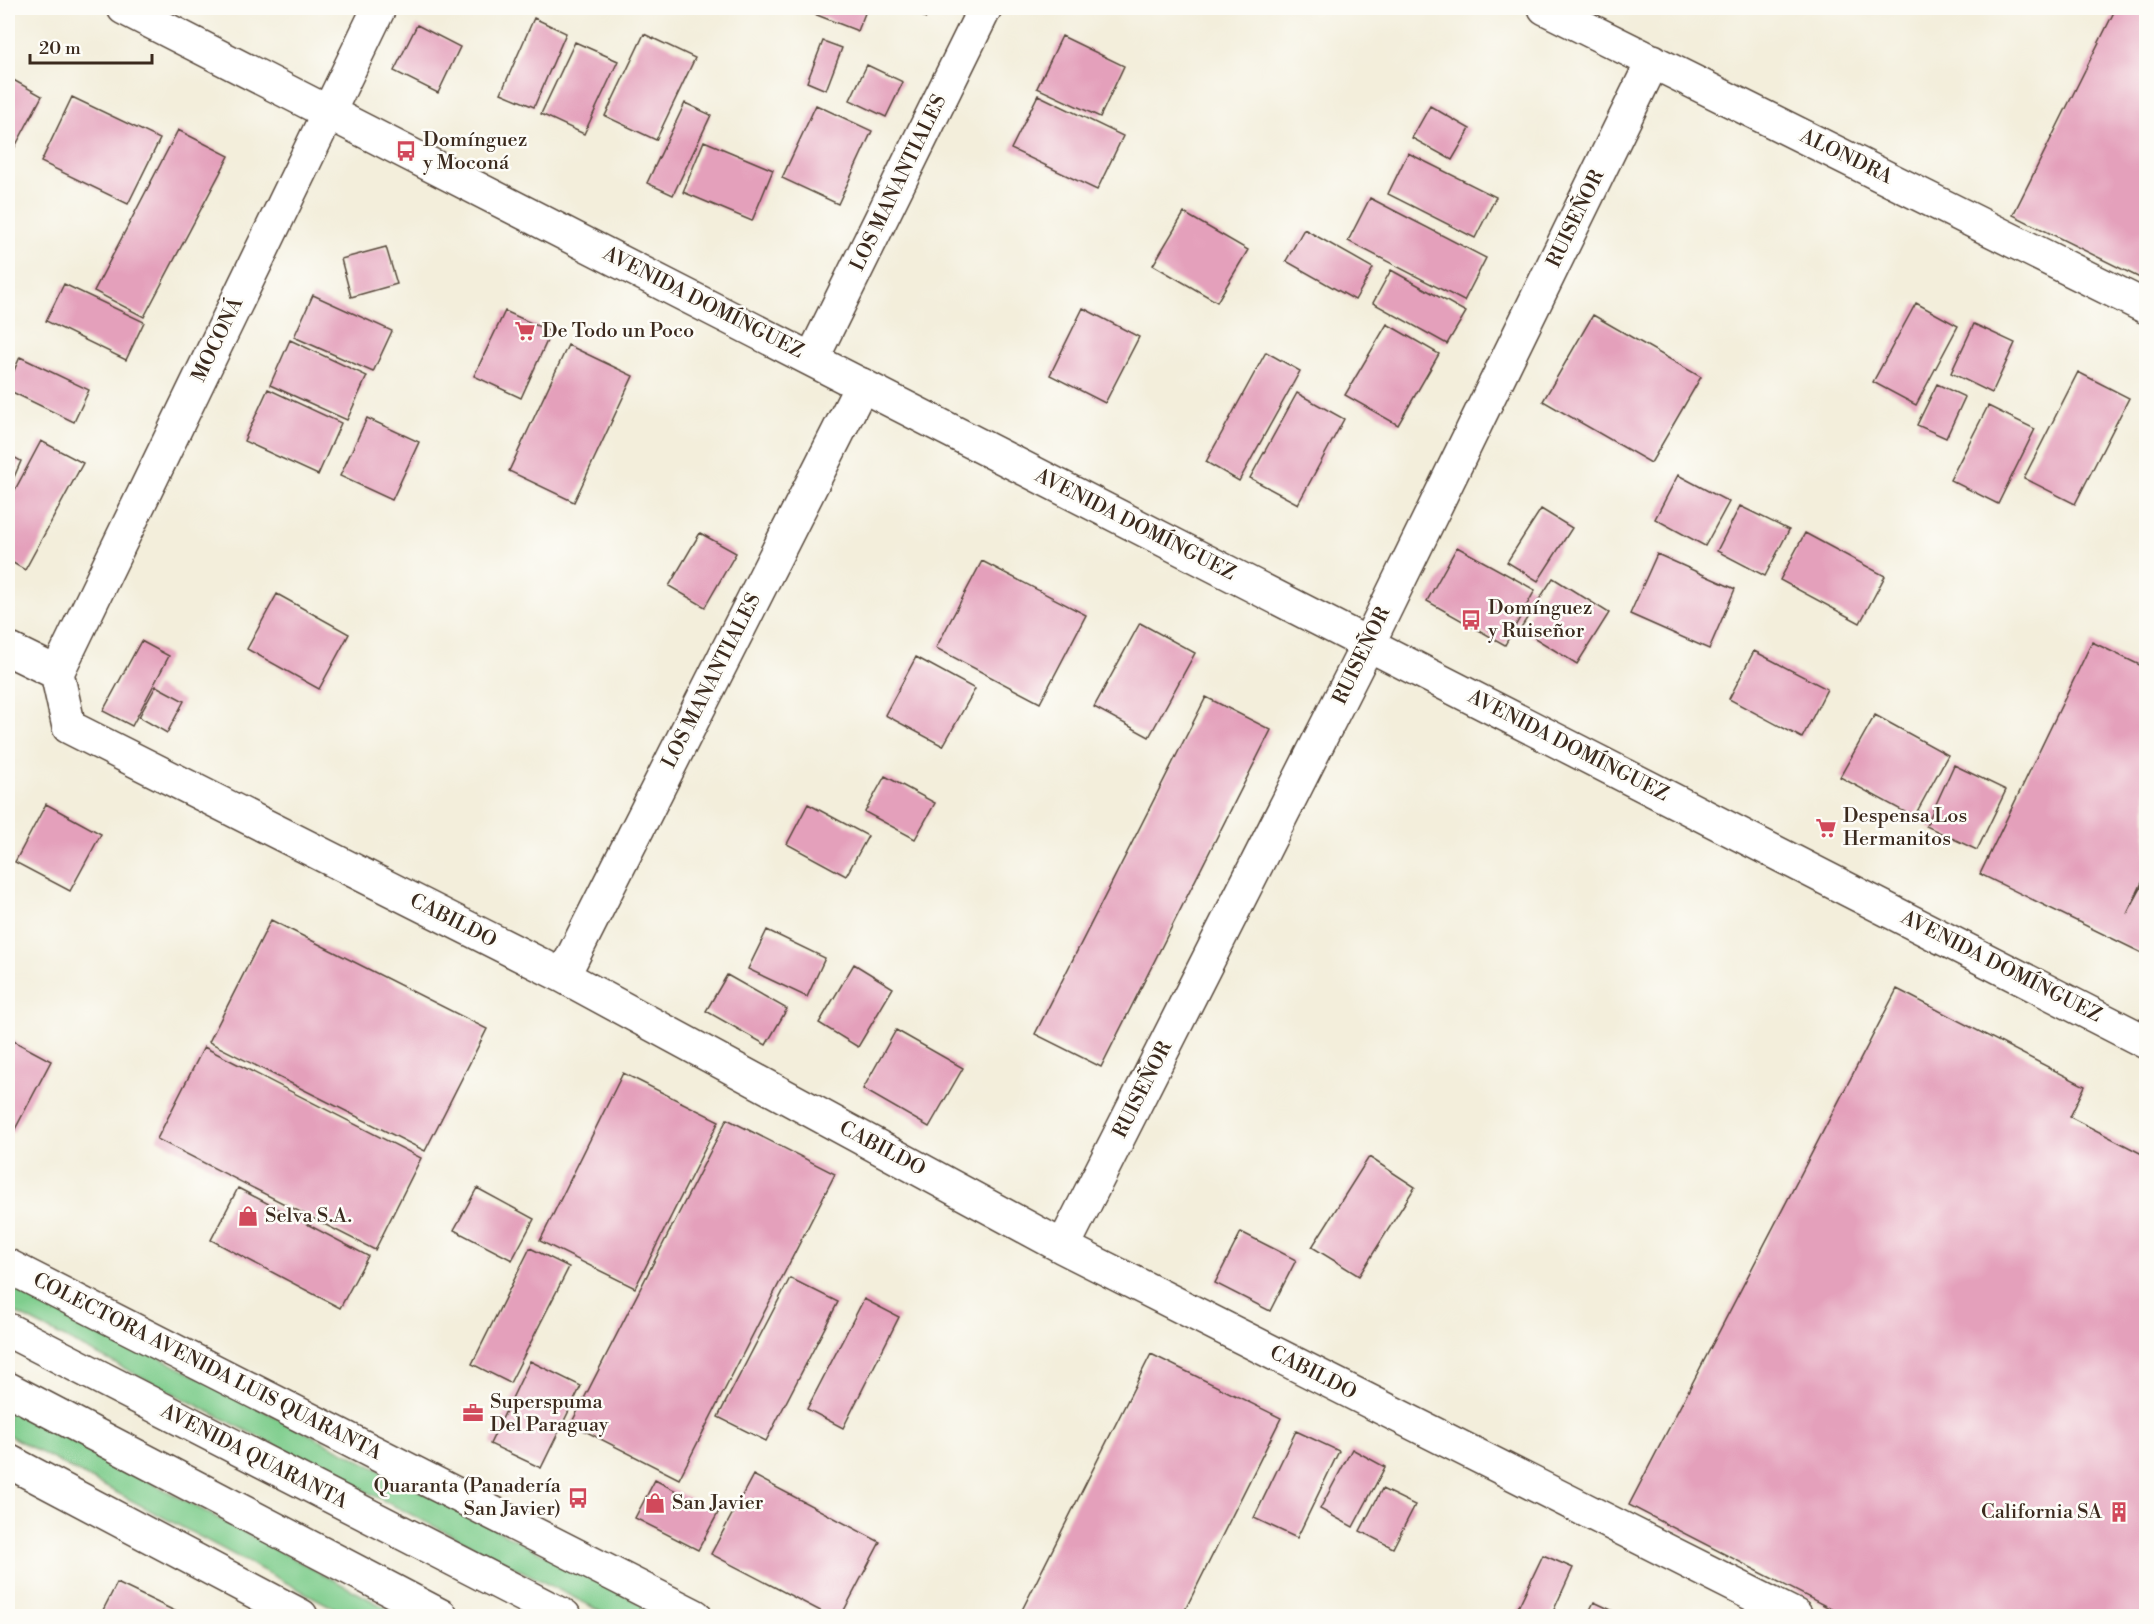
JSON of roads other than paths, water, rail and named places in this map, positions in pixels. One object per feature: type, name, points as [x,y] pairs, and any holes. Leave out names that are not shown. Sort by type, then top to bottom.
[{"type":"main road","name":"AVENIDA DOMÍNGUEZ","points":[[124,8],[2146,1042]]},
{"type":"main road","name":"MOCONÁ","points":[[57,673],[379,8]]},
{"type":"main road","name":"LOS MANANTIALES","points":[[812,359],[986,8]]},
{"type":"main road","name":"ALONDRA","points":[[1545,8],[2146,307]]},
{"type":"main road","name":"RUISEÑOR","points":[[1063,1247],[1368,644],[1653,61]]},
{"type":"main road","name":"LOS MANANTIALES","points":[[562,976],[862,385]]},
{"type":"main road","points":[[8,649],[57,673]]},
{"type":"main road","name":"CABILDO","points":[[57,673],[69,727],[562,976],[1063,1247],[1797,1617]]},
{"type":"main road","name":"COLECTORA AVENIDA LUIS QUARANTA","points":[[8,1266],[695,1617]]},
{"type":"main road","name":"AVENIDA QUARANTA","points":[[8,1330],[564,1617]]},
{"type":"main road","points":[[8,1389],[441,1617]]},
{"type":"main road","points":[[8,1461],[300,1617]]},
{"type":"place","name":"Domínguez y Moconá","points":[[406,151]]},
{"type":"place","name":"De Todo un Poco","points":[[525,331]]},
{"type":"place","name":"Domínguez y Ruiseñor","points":[[1471,620]]},
{"type":"place","name":"Despensa Los Hermanitos","points":[[1826,828]]},
{"type":"place","name":"Selva S.A.","points":[[248,1216]]},
{"type":"place","name":"Superspuma Del Paraguay","points":[[473,1413]]},
{"type":"place","name":"Quaranta (Panadería San Javier)","points":[[578,1498]]},
{"type":"place","name":"San Javier","points":[[655,1503]]},
{"type":"place","name":"California SA","points":[[2119,1512]]}]
